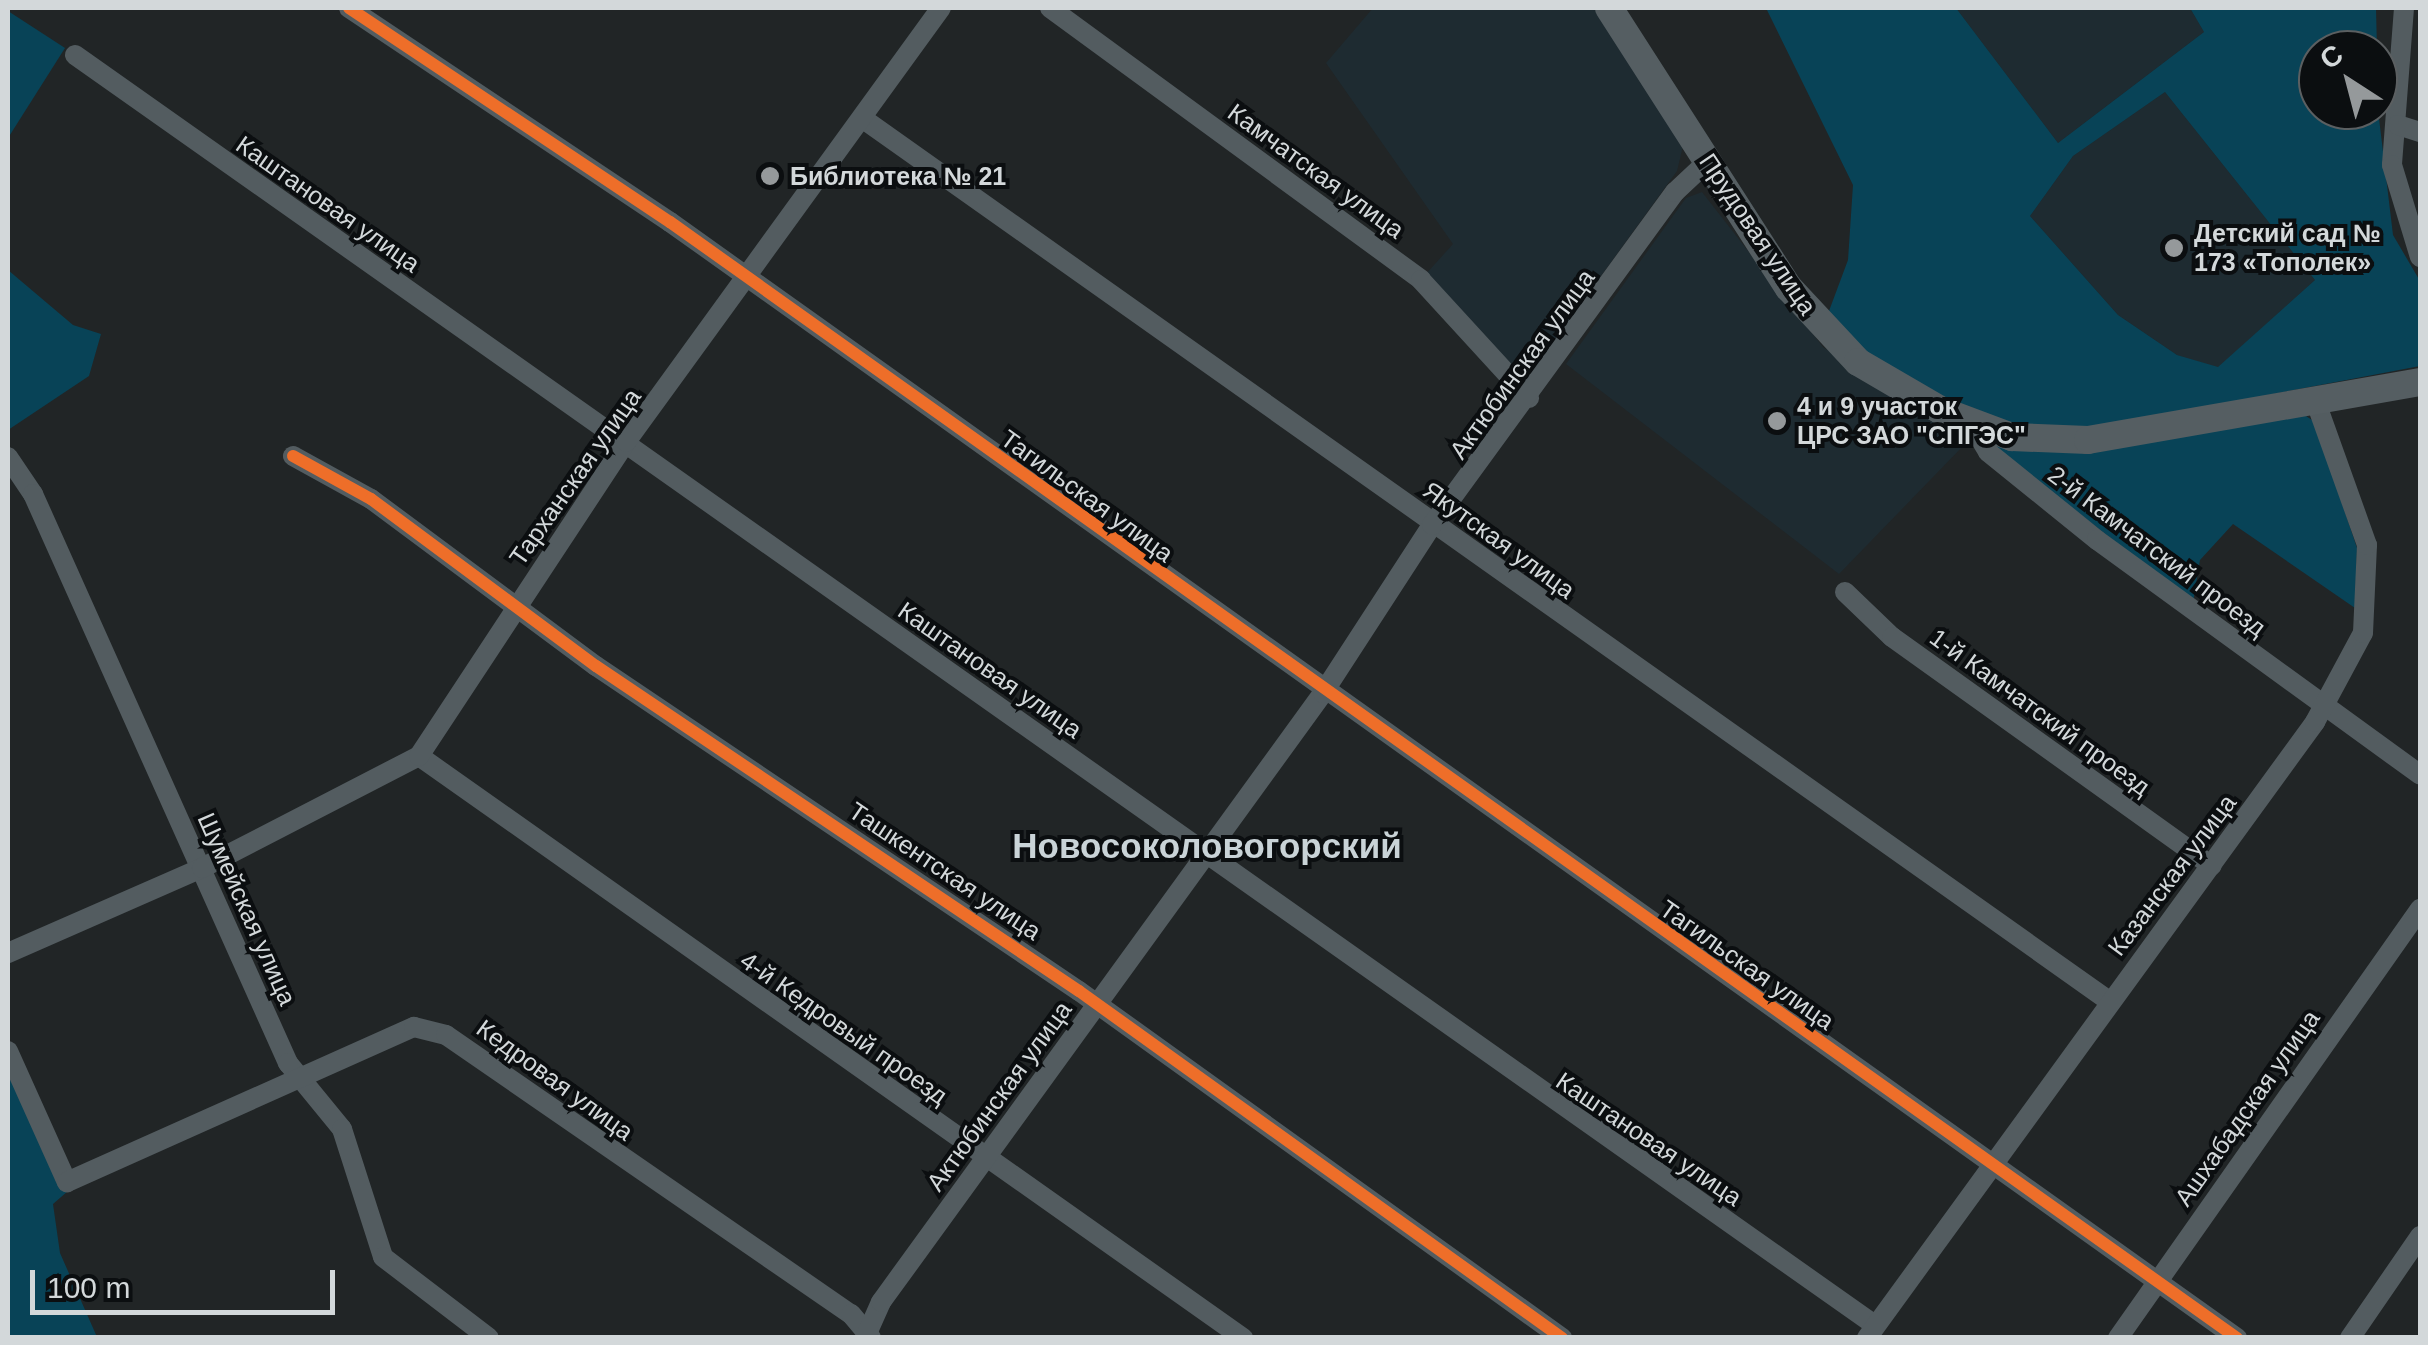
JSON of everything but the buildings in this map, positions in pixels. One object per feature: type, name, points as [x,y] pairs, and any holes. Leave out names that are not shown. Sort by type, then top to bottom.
[{"type":"main road","name":"Прудовая улица","points":[[1609,8],[1832,340],[1885,382],[1972,424],[2088,440],[2314,397],[2420,382]]},
{"type":"street","name":"Тагильская улица","points":[[349,8],[747,280],[1323,693],[2237,1338]]},
{"type":"street","name":"Тарханская улица","points":[[8,953],[202,868],[419,756],[626,442],[941,8]]},
{"type":"street","name":"Камчатская улица","points":[[1050,8],[1421,280],[1530,398]]},
{"type":"street","points":[[2404,8],[2398,125],[2420,132]]},
{"type":"street","name":"Каштановая улица","points":[[76,56],[626,442],[1871,1331]]},
{"type":"street","name":"Якутская улица","points":[[862,118],[2109,1001]]},
{"type":"street","points":[[2397,130],[2392,165],[2420,257]]},
{"type":"street","name":"Актюбинская улица","points":[[868,1336],[986,1156],[1323,693],[1432,525],[1530,398],[1675,192],[1708,160]]},
{"type":"street","name":"Казанская улица","points":[[1871,1331],[2325,706],[2363,633],[2367,545],[2314,397]]},
{"type":"street","name":"2-й Камчатский проезд","points":[[1972,424],[1988,452],[2097,540],[2420,775]]},
{"type":"street","name":"Ташкентская улица","points":[[294,456],[370,498],[516,607],[1096,1003],[1538,1331],[1562,1338]]},
{"type":"street","name":"Шумейская улица","points":[[8,457],[33,494],[300,1078],[342,1128],[383,1257],[489,1338]]},
{"type":"street","name":"1-й Камчатский проезд","points":[[1845,592],[1892,636],[2212,866]]},
{"type":"street","name":"4-й Кедровый проезд","points":[[419,756],[1244,1338]]},
{"type":"street","name":"Ашхабадская улица","points":[[2118,1338],[2420,909]]},
{"type":"street","name":"Кедровая улица","points":[[8,1051],[67,1182],[414,1027],[446,1035],[868,1336]]},
{"type":"street","points":[[2350,1338],[2420,1236]]},
{"type":"shaded area","points":[[1373,8],[1598,8],[1683,146],[1677,171],[1533,370],[1518,376],[1425,275],[1453,244],[1326,63]]},
{"type":"shaded area","points":[[1766,8],[1956,8],[2058,143],[2204,32],[2190,8],[2376,8],[2377,30],[2298,30],[2298,130],[2380,130],[2393,235],[2420,281],[2420,366],[2080,431],[2009,426],[1916,391],[1826,319],[1848,260],[1853,185]],"holes":[[[2165,92],[2315,280],[2218,367],[2177,355],[2118,315],[2030,216],[2073,156]]]},
{"type":"shaded area","points":[[1956,8],[2190,8],[2204,32],[2058,143]]},
{"type":"shaded area","points":[[8,11],[65,48],[8,138]]},
{"type":"shaded area","name":"Детский сад № 173 «Тополек»","points":[[2165,92],[2315,280],[2218,368],[2177,355],[2118,315],[2030,216],[2073,156]]},
{"type":"shaded area","points":[[1702,192],[1823,347],[1966,443],[1839,574],[1566,364],[1686,198]]},
{"type":"shaded area","points":[[8,270],[73,325],[101,334],[89,376],[8,430]]},
{"type":"shaded area","points":[[2300,412],[2315,422],[2357,548],[2355,608],[2233,524],[2200,560],[2193,603],[1987,441],[2084,451]]},
{"type":"shaded area","points":[[8,1065],[68,1191],[53,1204],[60,1253],[97,1337],[8,1336]]},
{"type":"cycle path","points":[[349,8],[670,222],[2237,1338]]},
{"type":"cycle path","points":[[293,456],[371,499],[596,666],[1079,991],[1562,1338]]},
{"type":"place","name":"Библиотека № 21","points":[[770,176]]},
{"type":"place","name":"Детский сад № 173 «Тополек»","points":[[2174,248]]},
{"type":"place","name":"4 и 9 участок ЦРС ЗАО \"СПГЭС\"","points":[[1777,421]]},
{"type":"district","name":"Новосоколовогорский","points":[[1207,846]]}]
